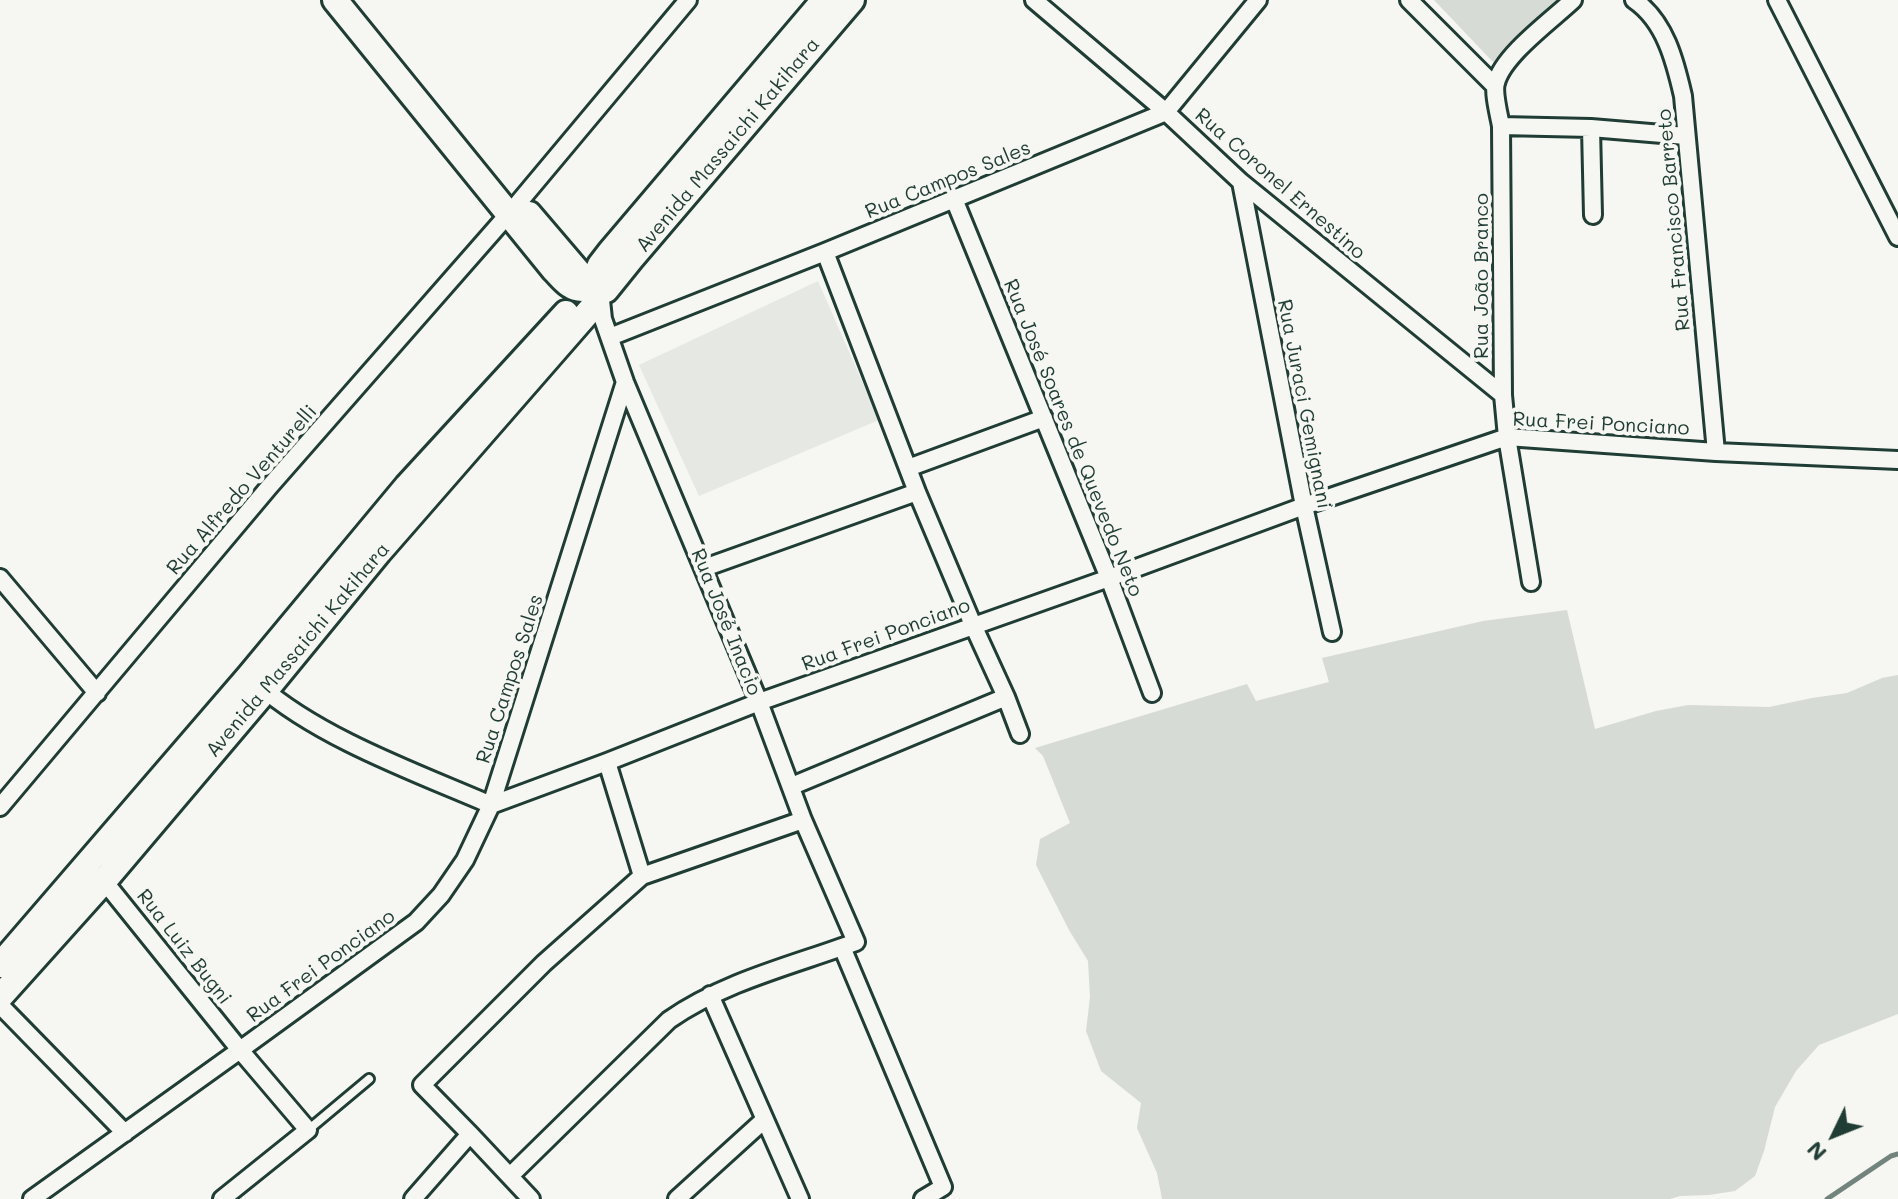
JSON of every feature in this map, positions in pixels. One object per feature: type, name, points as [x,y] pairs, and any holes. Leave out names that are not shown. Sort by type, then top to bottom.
[{"type":"street","name":"Rua José Inacio","points":[[335,0],[513,208],[593,291],[625,382],[792,786],[943,1187],[923,1199]]},
{"type":"street","name":"Rua José Inacio","points":[[354,0],[513,208]]},
{"type":"street","name":"Rua Alfredo Venturelli","points":[[0,807],[269,487],[513,208],[688,0]]},
{"type":"street","name":"Avenida Massaichi Kakihara","points":[[593,291],[600,265],[610,252],[824,0]]},
{"type":"street","name":"Avenida Massaichi Kakihara","points":[[0,997],[96,872],[257,683],[379,552],[593,291],[631,259],[852,0]]},
{"type":"street","name":"Rua Coronel Ernestino","points":[[1034,0],[1166,112],[1241,182],[1503,395]]},
{"type":"street","name":"Rua Campos Sales","points":[[610,337],[1166,112],[1258,0]]},
{"type":"street","points":[[1409,0],[1494,85],[1503,66],[1573,0]]},
{"type":"street","points":[[1777,0],[1898,237]]},
{"type":"street","name":"Rua Francisco Barreto","points":[[1643,2],[1662,32],[1676,64],[1683,96],[1716,452]]},
{"type":"street","name":"Rua João Branco","points":[[1494,85],[1501,126],[1503,395],[1531,582]]},
{"type":"street","points":[[1501,126],[1591,128],[1686,136]]},
{"type":"street","points":[[1591,128],[1593,215]]},
{"type":"street","name":"Rua Juraci Gemignani","points":[[1241,182],[1304,506],[1332,632]]},
{"type":"street","points":[[1886,212],[1898,196]]},
{"type":"street","name":"Rua José Soares de Quevedo Neto","points":[[954,199],[1109,578],[1152,693]]},
{"type":"street","points":[[825,252],[917,492],[1020,734]]},
{"type":"street","name":"Rua Campos Sales","points":[[491,805],[625,382]]},
{"type":"street","points":[[908,468],[1044,418]]},
{"type":"street","name":"Rua Frei Ponciano","points":[[32,1199],[416,922],[441,895],[465,860],[491,805],[759,702],[1304,506],[1507,437],[1716,452],[1898,460]]},
{"type":"street","points":[[704,568],[917,492]]},
{"type":"street","points":[[0,578],[97,693]]},
{"type":"street","points":[[257,683],[315,724],[370,752],[491,805]]},
{"type":"street","points":[[792,786],[1006,697]]},
{"type":"street","points":[[607,762],[642,876]]},
{"type":"street","points":[[531,1199],[422,1085],[544,963],[642,876],[803,820]]},
{"type":"street","name":"Avenida Massaichi Kakihara","points":[[0,965],[96,872]]},
{"type":"street","name":"Rua Luiz Bugni","points":[[96,872],[308,1130]]},
{"type":"street","points":[[510,1176],[669,1020],[685,1009],[710,995],[849,944]]},
{"type":"street","points":[[710,995],[800,1199]]},
{"type":"street","points":[[0,1005],[125,1133]]},
{"type":"street","points":[[677,1199],[764,1120]]},
{"type":"street","points":[[222,1199],[308,1130]]},
{"type":"street","points":[[413,1199],[470,1134]]},
{"type":"lane","points":[[308,1130],[369,1079]]},
{"type":"shaded area","points":[[1434,0],[1559,0],[1493,62]]},
{"type":"shaded area","points":[[818,281],[879,420],[699,496],[639,365]]},
{"type":"shaded area","points":[[1567,610],[1595,729],[1688,705],[1769,707],[1847,693],[1882,678],[1898,675],[1898,1014],[1819,1045],[1796,1071],[1775,1107],[1755,1176],[1735,1191],[1670,1199],[1162,1199],[1157,1173],[1137,1128],[1141,1103],[1101,1071],[1086,1031],[1090,997],[1088,961],[1036,865],[1040,839],[1070,823],[1043,756],[1035,748],[1247,684],[1256,701],[1329,682],[1322,658],[1483,621]]},
{"type":"waterway","points":[[1827,1199],[1898,1154]]}]
